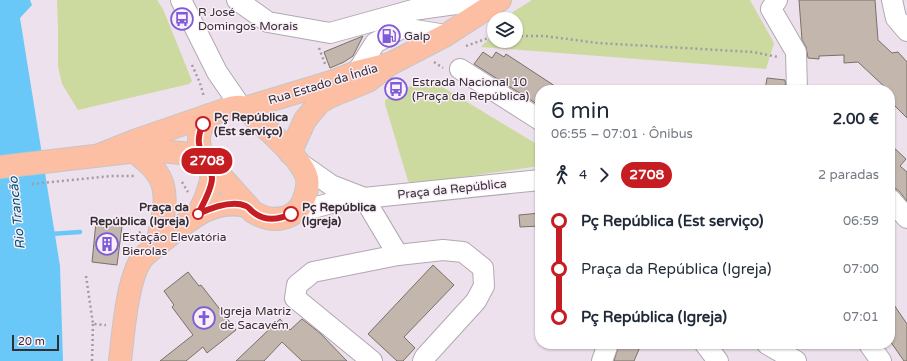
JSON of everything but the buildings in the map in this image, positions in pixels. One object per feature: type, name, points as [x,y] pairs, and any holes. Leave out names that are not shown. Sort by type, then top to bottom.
[{"type":"main road","name":"Rua Estado da Índia","points":[[296,158],[305,120],[319,103],[329,97],[368,81],[390,64],[446,35],[500,0]]},
{"type":"main road","name":"Rua Estado da Índia","points":[[102,154],[209,110],[243,107],[331,82],[356,72],[390,64]]},
{"type":"main road","name":"Praça da República","points":[[243,107],[296,158],[307,176],[308,189],[304,202],[298,209],[282,218],[272,219],[262,217],[250,209]]},
{"type":"main road","points":[[198,214],[206,198],[212,178],[199,146],[200,130],[209,110]]},
{"type":"main road","points":[[0,166],[102,154],[134,152],[160,151],[204,158],[250,209]]},
{"type":"main road","points":[[134,152],[150,164],[161,179],[164,188],[165,207],[157,245]]},
{"type":"main road","points":[[120,361],[133,278],[141,260],[157,245],[198,214],[218,206],[226,205],[240,205],[250,209]]},
{"type":"street","points":[[181,0],[217,72],[243,107]]},
{"type":"street","points":[[236,0],[268,22],[330,33],[413,10],[484,0]]},
{"type":"street","points":[[777,0],[771,9],[796,52],[797,85]]},
{"type":"street","points":[[892,0],[896,18],[907,31]]},
{"type":"street","points":[[356,72],[375,43],[402,28],[446,35]]},
{"type":"street","points":[[460,69],[535,117]]},
{"type":"street","points":[[209,110],[220,98],[220,86],[217,72]]},
{"type":"street","name":"Praça da República","points":[[296,158],[330,185],[364,198]]},
{"type":"street","name":"Praça da República","points":[[291,214],[335,202],[364,198],[535,181]]},
{"type":"street","points":[[364,198],[398,255]]},
{"type":"street","points":[[895,205],[907,218]]},
{"type":"street","points":[[372,361],[295,298],[297,285],[313,272],[398,255],[443,250],[463,252],[483,268],[484,286],[476,301],[423,361]]},
{"type":"street","points":[[602,361],[606,349]]},
{"type":"street","points":[[709,349],[718,361]]},
{"type":"street","points":[[776,349],[796,361]]},
{"type":"street","points":[[873,349],[881,361]]},
{"type":"path","points":[[523,36],[544,36],[598,43],[753,52],[797,60]]},
{"type":"path","points":[[466,46],[487,38]]},
{"type":"path","points":[[318,45],[331,82]]},
{"type":"path","points":[[191,62],[209,110]]},
{"type":"path","points":[[32,184],[126,175],[140,176]]},
{"type":"path","points":[[132,240],[141,230]]},
{"type":"path","points":[[86,276],[93,324],[92,361]]},
{"type":"path","points":[[93,324],[113,325]]},
{"type":"green space","points":[[57,0],[157,0],[163,9],[192,81],[189,84],[78,110],[62,84],[58,66]]},
{"type":"green space","points":[[532,0],[750,0],[774,43],[766,69],[494,48],[523,48],[523,12],[513,12]]},
{"type":"green space","points":[[487,41],[487,47],[481,47]]},
{"type":"green space","points":[[424,79],[429,79],[535,143],[535,167],[412,184],[408,181],[385,100]]},
{"type":"water","name":"Rio Trancão","points":[[0,0],[30,0],[32,5],[20,18],[60,266],[63,361],[0,361]]},
{"type":"waterway","points":[[50,234],[80,232]]},
{"type":"bus line","name":"2708","points":[[203,124],[200,130],[199,146],[202,155],[207,161],[212,178],[206,198],[198,214],[208,209],[226,205],[247,206],[253,212],[262,217],[272,219],[282,218],[291,214]]},
{"type":"place","name":"R José Domingos Morais","points":[[182,19]]},
{"type":"place","name":"Galp","points":[[389,36]]},
{"type":"place","name":"Estrada Nacional 10 (Praça da República)","points":[[396,89]]},
{"type":"place","name":"Pç República (Est serviço)","points":[[203,124]]},
{"type":"place","name":"Praça da República (Igreja)","points":[[198,214]]},
{"type":"place","name":"Pç República (Igreja)","points":[[291,214]]},
{"type":"place","name":"Estação Elevatória Bierolas","points":[[107,244]]},
{"type":"place","name":"Igreja Matriz de Sacavém","points":[[204,318]]}]
